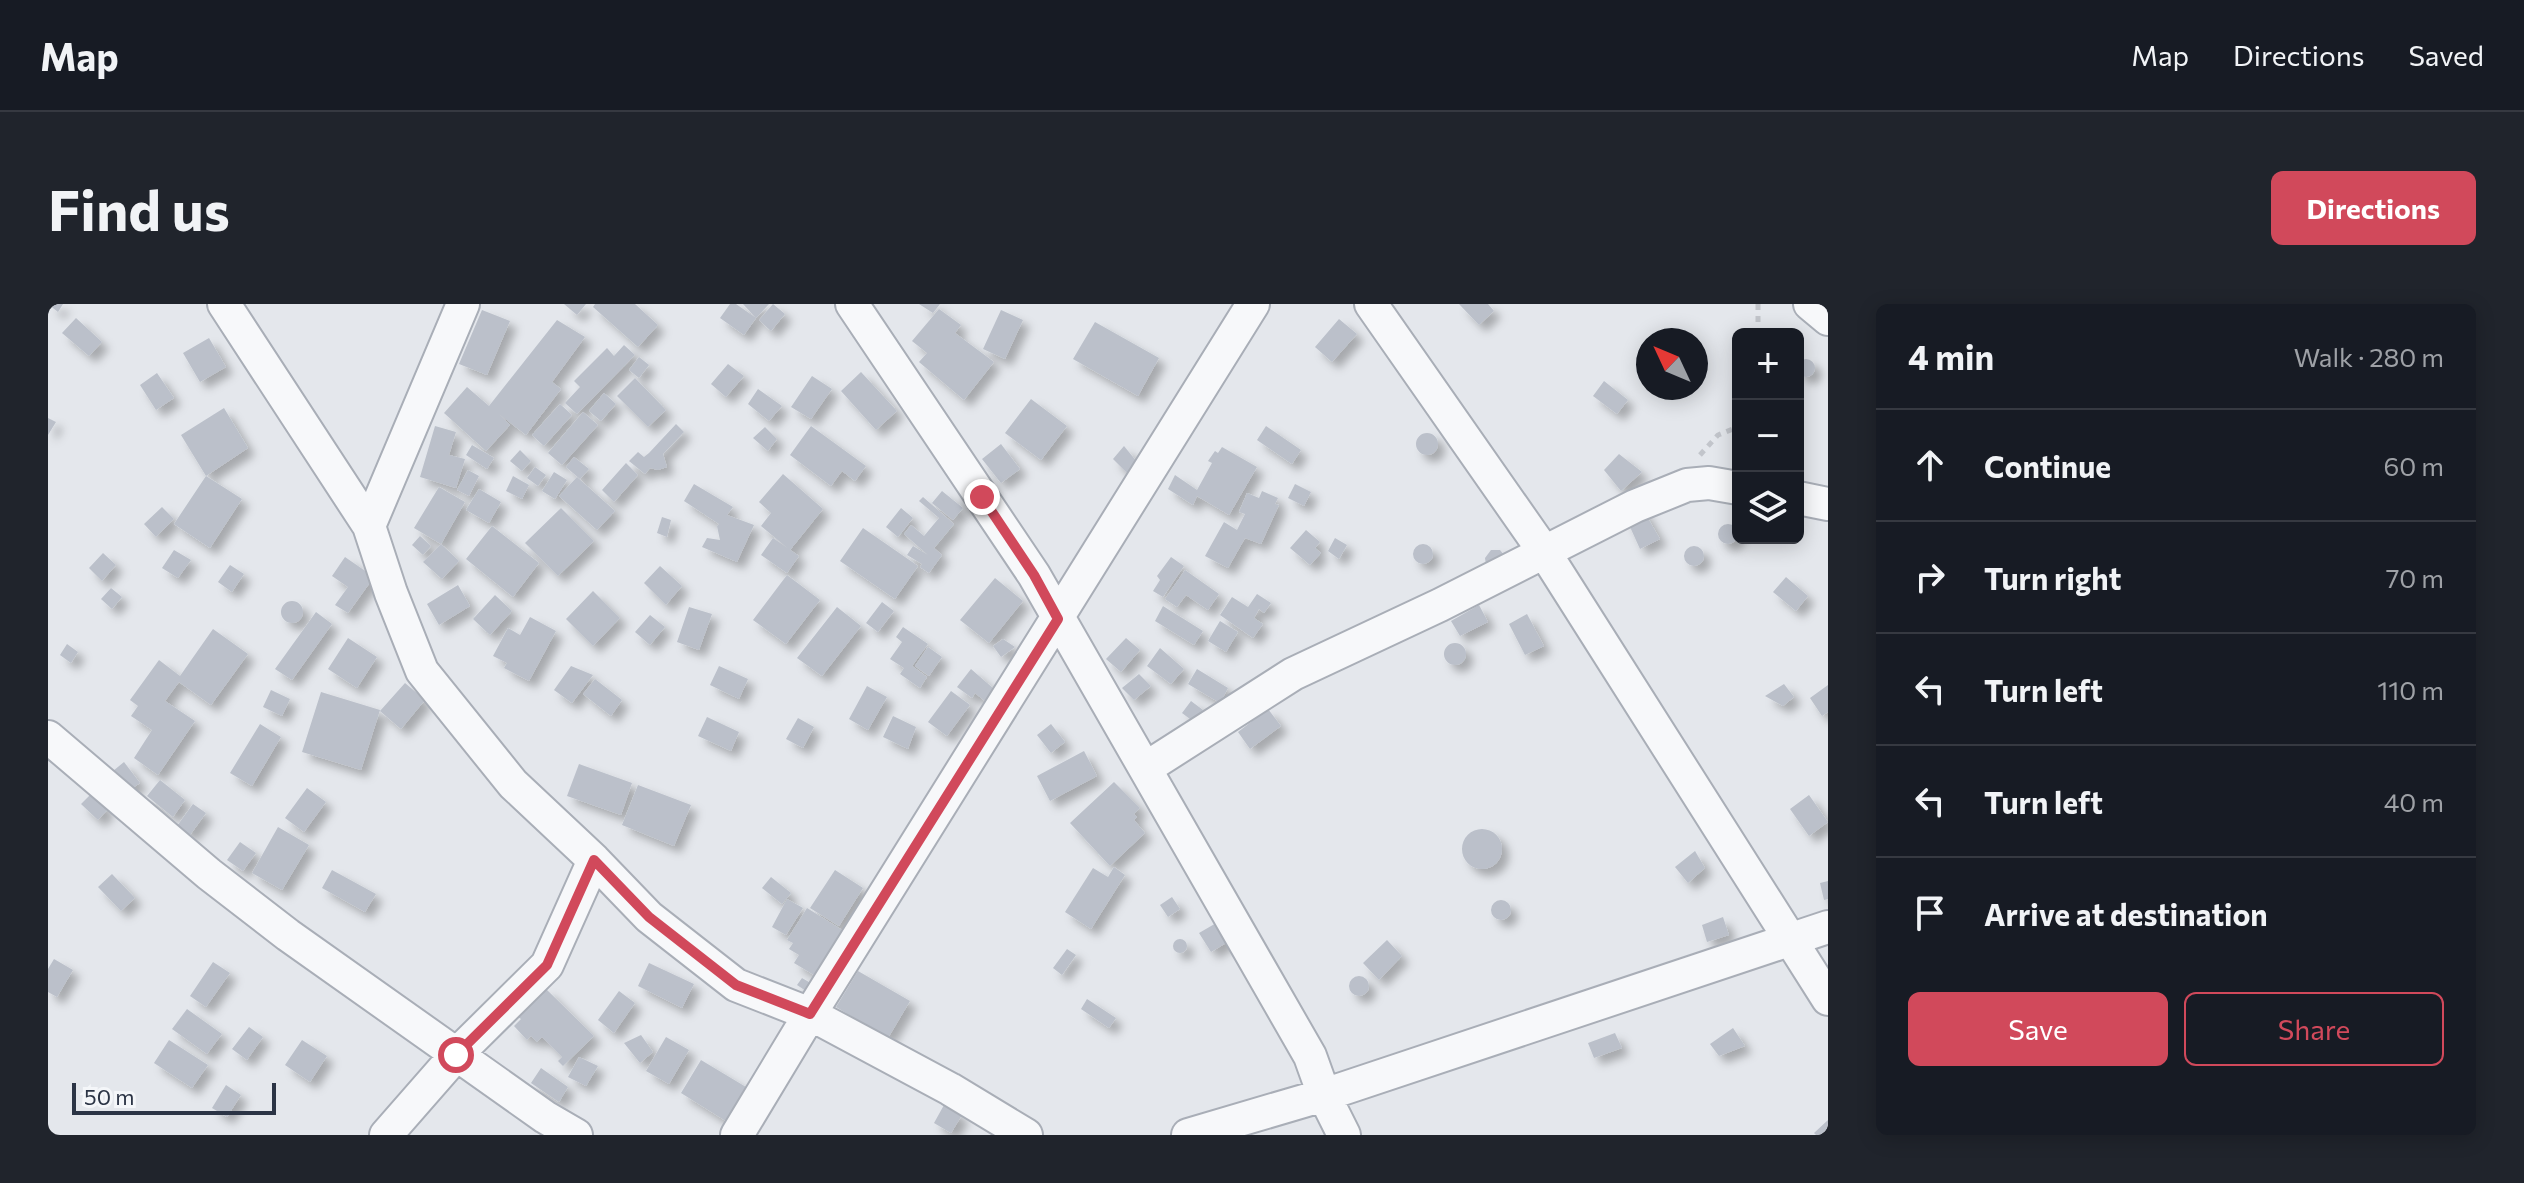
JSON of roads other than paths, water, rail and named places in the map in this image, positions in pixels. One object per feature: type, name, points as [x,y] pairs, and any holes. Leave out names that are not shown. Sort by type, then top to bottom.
[{"type":"street","points":[[224,304],[369,526],[422,671],[513,784],[649,917],[736,985],[810,1014],[950,1089],[1026,1135]]},
{"type":"street","points":[[369,526],[463,304]]},
{"type":"street","points":[[852,304],[1034,575],[1310,1056],[1324,1095],[1344,1135]]},
{"type":"street","points":[[737,1135],[1253,304]]},
{"type":"street","points":[[1371,304],[1545,553],[1828,999]]},
{"type":"street","points":[[1810,304],[1828,319]]},
{"type":"street","points":[[1146,768],[1293,674],[1545,553],[1635,506],[1687,485],[1709,483],[1732,487]]},
{"type":"street","points":[[1804,499],[1828,504]]},
{"type":"street","points":[[48,737],[232,892],[288,935],[545,1117],[576,1135]]},
{"type":"street","points":[[386,1135],[456,1055],[547,965],[594,860]]},
{"type":"street","points":[[1188,1135],[1324,1095],[1828,927]]}]
